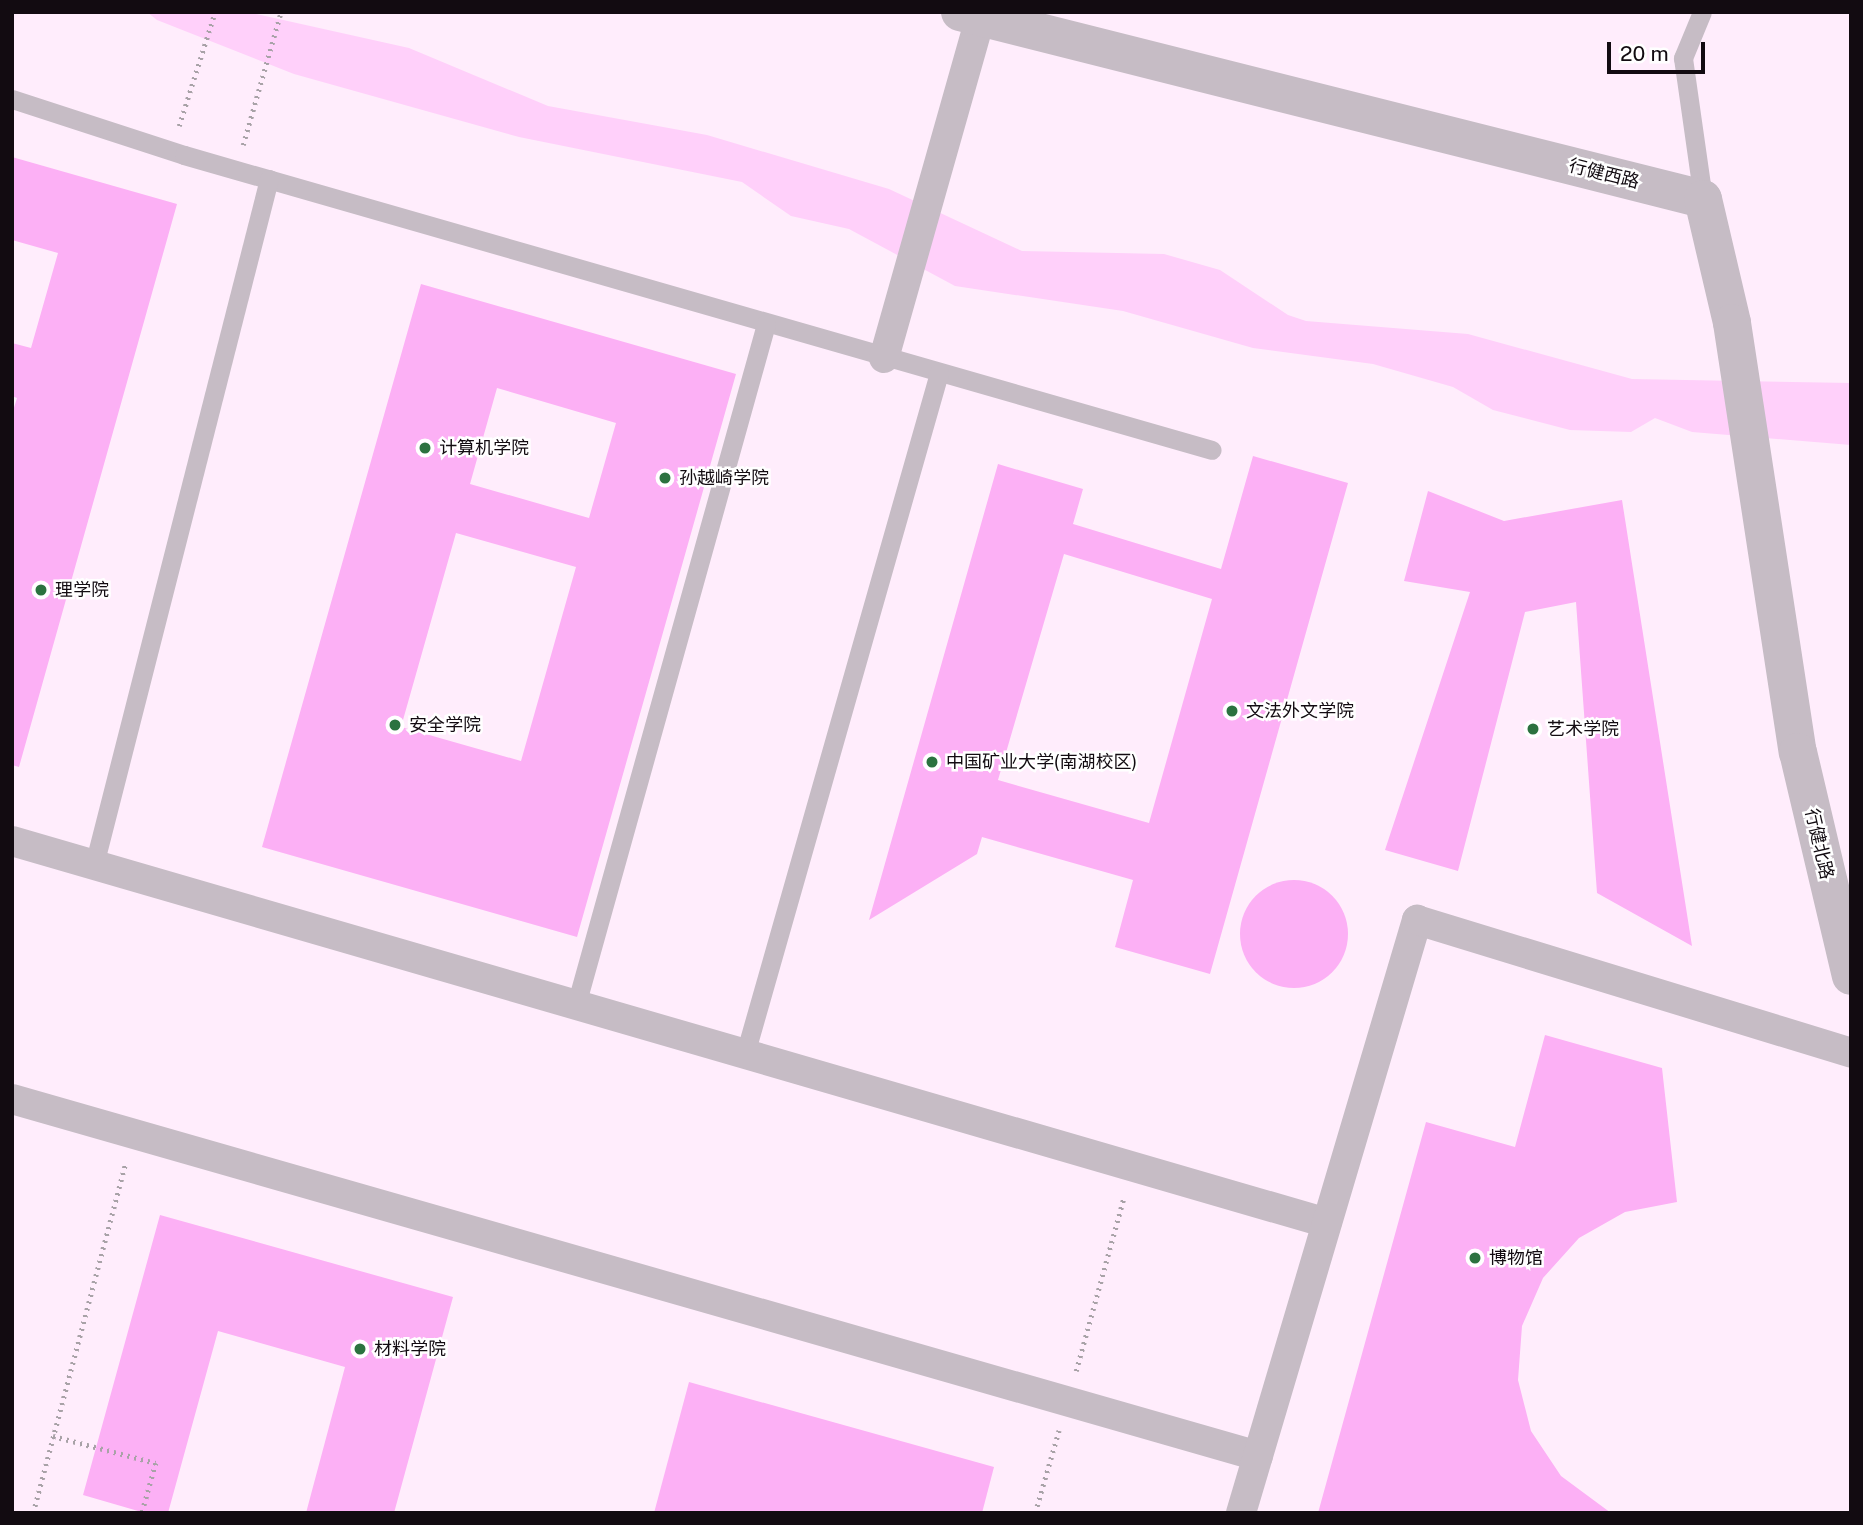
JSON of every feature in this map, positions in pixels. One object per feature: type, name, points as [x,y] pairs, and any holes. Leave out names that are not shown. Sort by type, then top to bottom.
[{"type":"street","name":"行健西路","points":[[970,15],[1703,198]]},
{"type":"street","points":[[884,358],[965,67],[970,15]]},
{"type":"street","name":"行健北路","points":[[1703,198],[1732,323],[1798,752],[1851,976]]},
{"type":"street","points":[[12,841],[1327,1223]]},
{"type":"street","points":[[1241,1513],[1417,920],[1851,1053]]},
{"type":"street","points":[[12,1099],[1258,1456]]},
{"type":"lane","points":[[1702,12],[1683,58],[1703,198]]},
{"type":"lane","points":[[12,99],[269,179],[884,358],[1212,450]]},
{"type":"lane","points":[[94,865],[269,179]]},
{"type":"lane","points":[[576,1005],[766,324]]},
{"type":"lane","points":[[745,1054],[939,373]]},
{"type":"path","points":[[171,150],[215,12]]},
{"type":"path","points":[[235,169],[281,12]]},
{"type":"path","points":[[33,1513],[134,1133]]},
{"type":"path","points":[[1035,1513],[1132,1166]]},
{"type":"path","points":[[53,1436],[156,1463],[142,1512]]},
{"type":"shaded area","name":"中国矿业大学(南湖校区)","points":[[12,12],[1851,12],[1851,1513],[12,1513]]},
{"type":"shaded area","points":[[147,12],[247,12],[409,48],[548,106],[707,135],[889,189],[1022,251],[1164,254],[1220,270],[1288,315],[1306,321],[1468,334],[1632,379],[1851,383],[1851,445],[1692,432],[1655,418],[1631,432],[1570,430],[1493,410],[1453,387],[1373,364],[1253,348],[1123,311],[955,286],[849,229],[791,216],[742,182],[519,137],[294,74],[157,20]]},
{"type":"building","name":"理学院","points":[[12,157],[177,204],[19,767],[12,765],[12,414],[17,398],[12,396],[12,343],[31,348],[58,253],[12,240]]},
{"type":"building","points":[[421,284],[736,374],[577,937],[262,847]],"holes":[[[497,388],[616,423],[589,518],[470,484]],[[456,533],[576,567],[521,761],[401,727]]]},
{"type":"building","points":[[1253,456],[1348,483],[1210,974],[1115,947],[1133,880],[982,837],[977,854],[869,920],[998,464],[1083,489],[1073,524],[1221,569]],"holes":[[[1064,554],[1212,599],[1149,823],[998,780]]]},
{"type":"building","points":[[1428,491],[1504,521],[1622,500],[1692,946],[1597,893],[1576,602],[1525,612],[1458,871],[1385,850],[1470,592],[1404,581]]},
{"type":"building","points":[[1294,880],[1315,884],[1332,896],[1344,913],[1348,934],[1344,955],[1332,972],[1315,984],[1294,988],[1273,984],[1256,972],[1244,955],[1240,934],[1244,913],[1256,896],[1273,884]]},
{"type":"building","name":"博物馆","points":[[1545,1035],[1662,1068],[1677,1202],[1625,1212],[1579,1238],[1543,1278],[1522,1326],[1518,1380],[1531,1431],[1561,1476],[1611,1513],[1318,1513],[1426,1122],[1515,1147]]},
{"type":"building","name":"材料学院","points":[[160,1215],[453,1297],[394,1513],[306,1513],[345,1367],[218,1331],[168,1513],[145,1513],[83,1495]]},
{"type":"building","points":[[689,1382],[994,1467],[982,1513],[654,1513]]},
{"type":"place","name":"计算机学院","points":[[425,448]]},
{"type":"place","name":"孙越崎学院","points":[[665,478]]},
{"type":"place","name":"理学院","points":[[41,590]]},
{"type":"place","name":"文法外文学院","points":[[1232,711]]},
{"type":"place","name":"安全学院","points":[[395,725]]},
{"type":"place","name":"艺术学院","points":[[1533,729]]},
{"type":"place","name":"中国矿业大学(南湖校区)","points":[[932,762]]},
{"type":"place","name":"博物馆","points":[[1475,1258]]},
{"type":"place","name":"材料学院","points":[[360,1349]]}]
